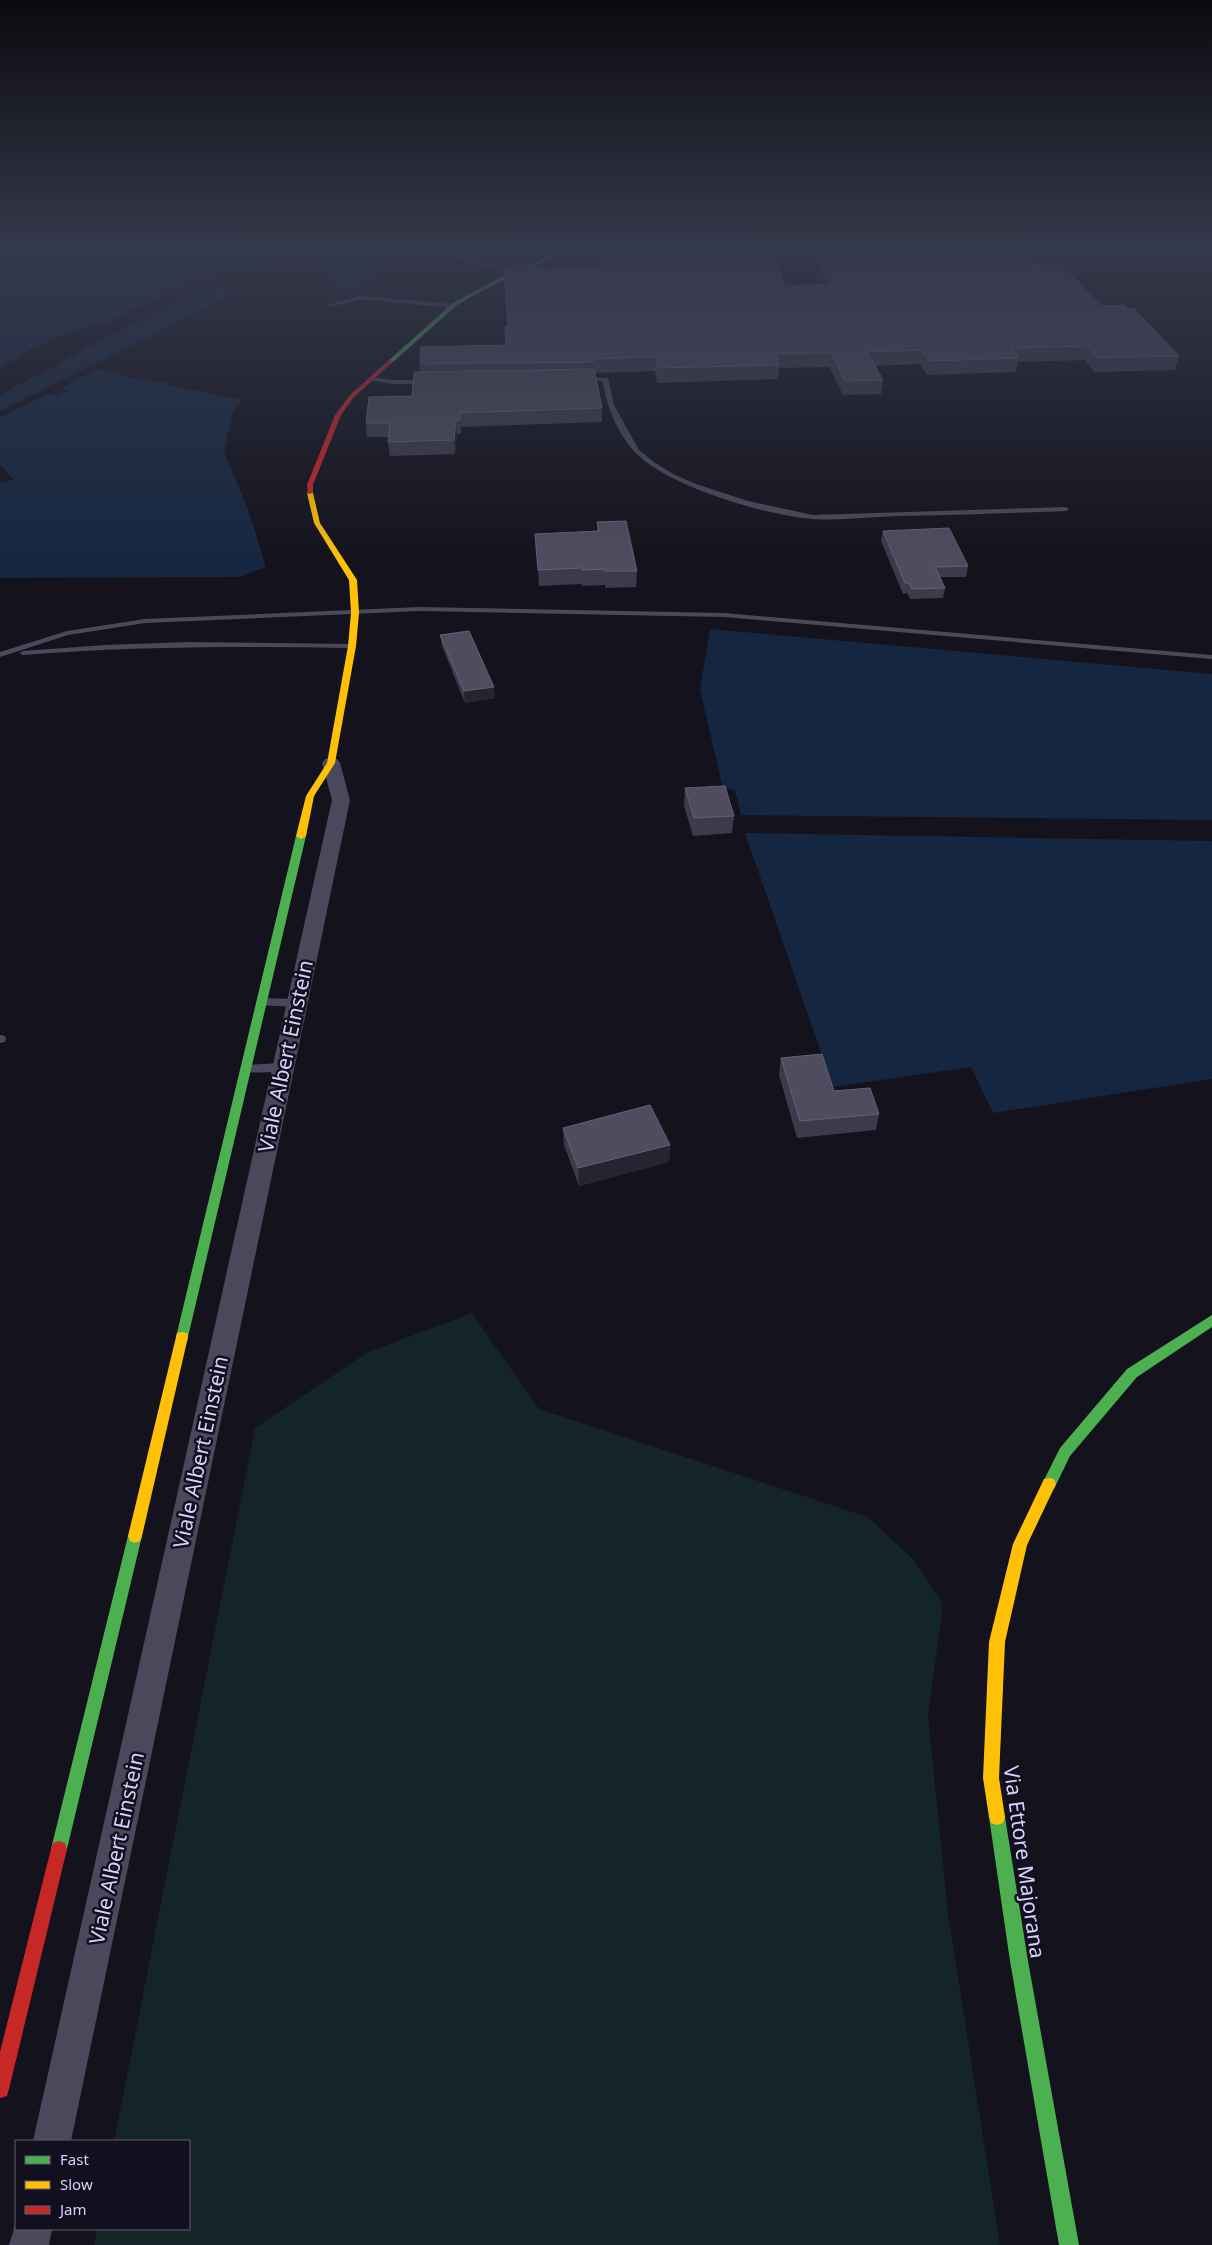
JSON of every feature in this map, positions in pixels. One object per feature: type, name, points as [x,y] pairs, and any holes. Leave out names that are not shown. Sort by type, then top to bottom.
[{"type":"street","name":"Viale Albert Einstein","points":[[0,2089],[140,1518],[310,796],[331,763],[352,646],[355,613],[353,580],[317,523],[311,501],[310,485],[338,415],[352,396],[401,352]]},
{"type":"street","name":"Viale Albert Einstein","points":[[52,2140],[188,1517],[231,1301],[342,800],[331,763]]},
{"type":"street","name":"Via Ettore Majorana","points":[[1069,2245],[1019,1961],[991,1778],[997,1642],[1020,1544],[1065,1452],[1132,1373],[1212,1320]]},
{"type":"street","points":[[29,2245],[33,2230]]},
{"type":"lane","points":[[577,379],[606,378],[610,404],[637,451],[657,466],[689,484],[786,514],[813,517],[1066,509]]},
{"type":"lane","points":[[370,379],[393,382],[432,382]]},
{"type":"lane","points":[[0,655],[66,634],[145,621],[420,609],[724,615],[1212,657]]},
{"type":"lane","points":[[0,655],[68,649],[243,643],[352,646]]},
{"type":"lane","points":[[261,1002],[296,1003]]},
{"type":"lane","points":[[245,1069],[282,1067]]},
{"type":"shaded area","points":[[472,1313],[539,1409],[868,1517],[914,1560],[943,1604],[928,1716],[948,1913],[1000,2245],[94,2245],[97,2230],[190,2230],[190,2140],[114,2140],[255,1428],[368,1352]]},
{"type":"water","points":[[0,352],[26,352],[0,368]]},
{"type":"water","points":[[80,352],[118,352],[0,411],[0,395]]},
{"type":"water","points":[[99,369],[129,376],[130,378],[167,383],[167,385],[242,400],[233,411],[224,452],[248,509],[266,567],[241,577],[0,578],[0,483],[14,480],[0,465],[0,418],[48,394],[57,396],[67,391],[61,388]]},
{"type":"water","points":[[710,629],[1212,674],[1212,820],[741,815],[735,790],[723,789],[700,689]]},
{"type":"water","points":[[745,833],[1212,841],[1212,1079],[993,1113],[971,1067],[833,1087]]},
{"type":"building","points":[[421,352],[873,352],[867,352],[883,380],[845,381],[831,353],[775,354],[779,365],[658,368],[656,357],[592,359],[593,362],[420,364]]},
{"type":"building","points":[[923,352],[1014,352],[1019,358],[929,361]]},
{"type":"building","points":[[1093,352],[1175,352],[1179,356],[1098,358]]},
{"type":"building","points":[[594,369],[602,408],[460,413],[460,420],[456,420],[454,440],[388,442],[390,423],[366,423],[369,397],[412,396],[414,372]]},
{"type":"building","points":[[626,521],[637,571],[582,570],[582,568],[538,570],[535,534],[599,531],[597,522]]},
{"type":"building","points":[[949,528],[968,566],[935,567],[945,588],[912,589],[909,583],[905,583],[883,531]]},
{"type":"building","points":[[469,631],[494,687],[464,691],[440,635]]},
{"type":"building","points":[[725,786],[734,816],[694,818],[685,788]]},
{"type":"building","points":[[822,1054],[834,1091],[870,1088],[879,1114],[800,1121],[781,1058]]},
{"type":"building","points":[[650,1105],[670,1145],[578,1168],[563,1128]]},
{"type":"traffic: fast","points":[[391,361],[401,352]]},
{"type":"traffic: fast","points":[[182,1337],[301,836]]},
{"type":"traffic: fast","points":[[1049,1484],[1065,1452],[1132,1373],[1212,1320]]},
{"type":"traffic: fast","points":[[59,1849],[135,1536]]},
{"type":"traffic: fast","points":[[997,1817],[1019,1961],[1069,2245]]},
{"type":"traffic: slow","points":[[301,836],[310,796],[331,763],[352,646],[355,613],[353,580],[317,523],[310,493]]},
{"type":"traffic: slow","points":[[135,1536],[182,1337]]},
{"type":"traffic: slow","points":[[997,1817],[991,1778],[997,1642],[1020,1544],[1049,1484]]},
{"type":"traffic: jam","points":[[310,493],[310,485],[338,415],[352,396],[391,361]]},
{"type":"traffic: jam","points":[[0,2089],[59,1849]]}]
